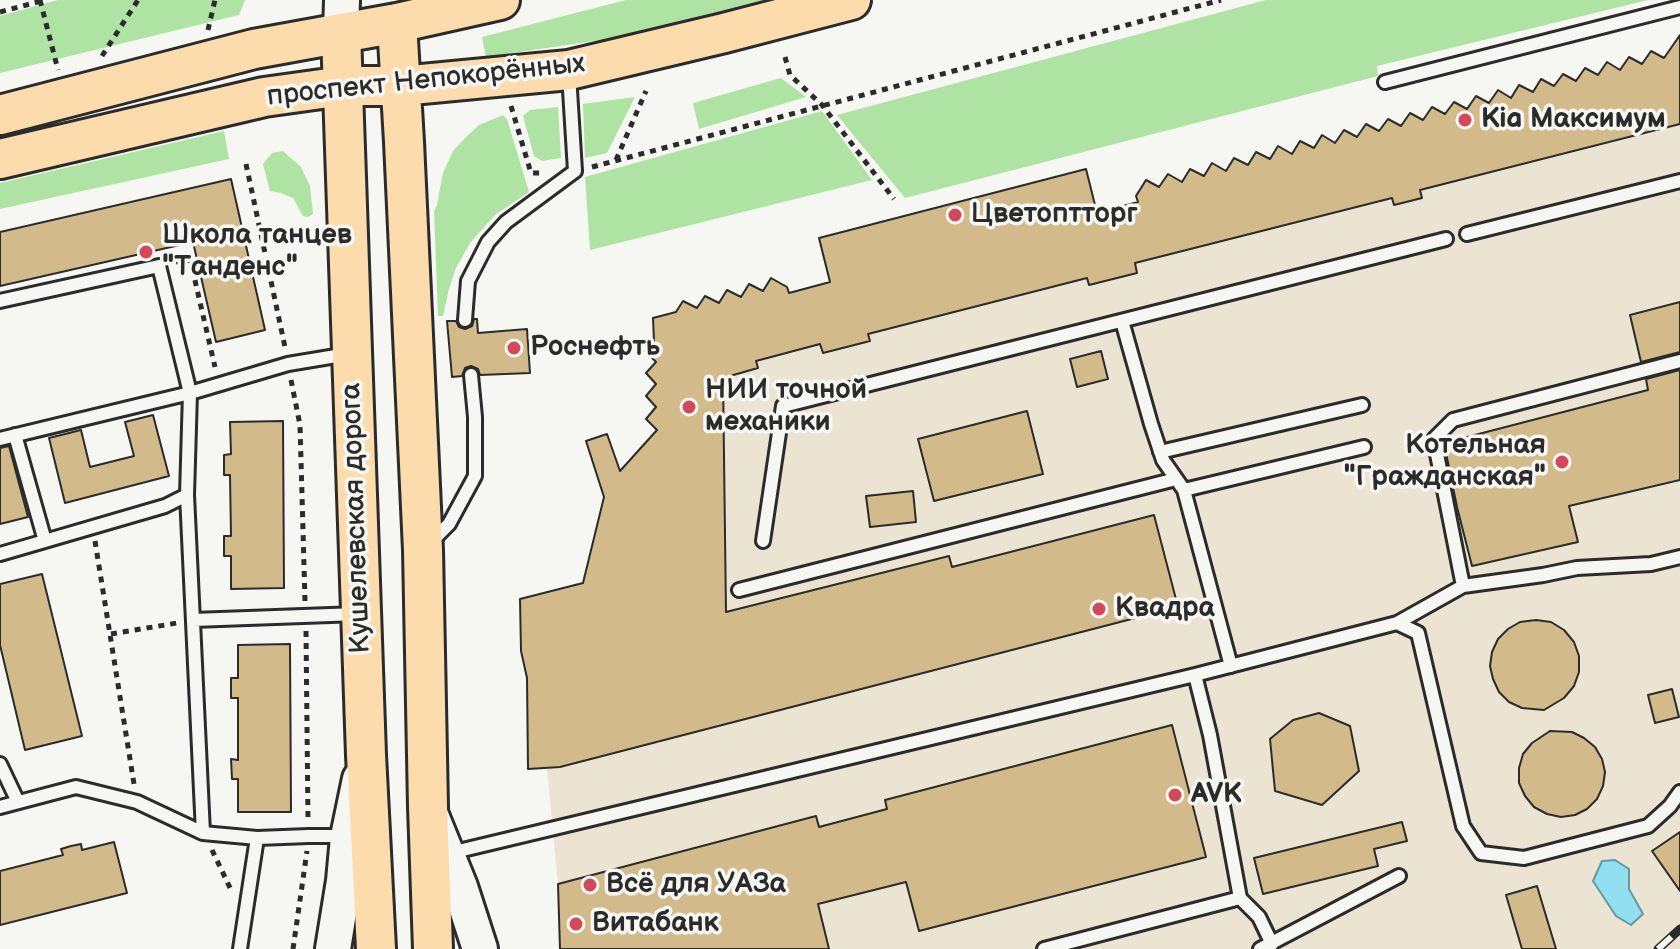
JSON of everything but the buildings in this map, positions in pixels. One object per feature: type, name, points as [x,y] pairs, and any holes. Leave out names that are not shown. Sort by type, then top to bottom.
[{"type":"main road","name":"проспект Непокорённых","points":[[0,115],[254,49],[341,16],[500,0]]},
{"type":"main road","name":"проспект Непокорённых","points":[[0,159],[264,97],[343,86],[401,86],[569,70],[851,0]]},
{"type":"main road","points":[[396,12],[423,550],[433,949]]},
{"type":"main road","name":"Кушелевская дорога","points":[[341,16],[360,614],[376,949]]},
{"type":"main road","points":[[333,949],[348,837],[366,755]]},
{"type":"main road","points":[[428,807],[471,916],[480,949]]},
{"type":"lane","points":[[1385,82],[1680,7]]},
{"type":"lane","points":[[465,320],[468,281],[488,242],[506,222],[575,171],[569,70]]},
{"type":"lane","points":[[1467,234],[1680,181]]},
{"type":"lane","points":[[763,541],[783,406],[1446,239]]},
{"type":"lane","points":[[0,301],[159,266],[190,393],[187,495],[203,833]]},
{"type":"lane","points":[[1122,321],[1160,452],[1184,490],[1231,666]]},
{"type":"lane","points":[[0,439],[190,393],[288,364],[351,353]]},
{"type":"lane","points":[[1463,586],[1434,439],[1453,420],[1680,361]]},
{"type":"lane","points":[[423,550],[449,524],[475,476],[471,375]]},
{"type":"lane","points":[[1160,452],[1362,405]]},
{"type":"lane","points":[[15,435],[45,541]]},
{"type":"lane","points":[[1184,490],[1364,447]]},
{"type":"lane","points":[[739,590],[1176,479]]},
{"type":"lane","points":[[0,554],[165,506],[187,495]]},
{"type":"lane","points":[[447,853],[1195,675],[1397,623],[1463,586],[1577,568],[1651,564],[1680,557]]},
{"type":"lane","points":[[193,620],[360,614]]},
{"type":"lane","points":[[1397,623],[1418,633],[1463,826],[1481,853],[1524,858],[1648,826],[1680,792]]},
{"type":"lane","points":[[1195,675],[1210,735],[1240,898],[1259,917],[1266,946],[1399,876]]},
{"type":"lane","points":[[0,764],[18,802]]},
{"type":"lane","points":[[0,807],[76,787],[137,802],[203,833],[257,838],[348,837]]},
{"type":"lane","points":[[240,949],[257,838]]},
{"type":"lane","points":[[1044,949],[1240,898]]},
{"type":"path","points":[[0,12],[42,0],[59,71]]},
{"type":"path","points":[[98,62],[138,0]]},
{"type":"path","points":[[207,34],[215,0]]},
{"type":"path","points":[[511,106],[531,173],[575,171],[1221,0]]},
{"type":"path","points":[[785,57],[790,75],[822,105],[894,199]]},
{"type":"path","points":[[615,161],[646,91]]},
{"type":"path","points":[[246,164],[300,425],[309,836],[293,949]]},
{"type":"path","points":[[159,266],[190,259],[218,384]]},
{"type":"path","points":[[92,529],[137,802]]},
{"type":"path","points":[[111,634],[193,620]]},
{"type":"path","points":[[203,833],[244,918]]},
{"type":"shaded area","points":[[1680,49],[1680,949],[560,949],[558,884],[547,769],[528,769],[527,678],[520,599],[656,563],[655,450],[647,441],[655,428],[646,419],[655,405],[646,396],[654,387],[654,382],[646,373],[654,360],[645,351],[654,342],[653,318],[699,306],[705,296],[720,300],[727,290],[742,294],[749,284],[764,288],[771,278],[782,284],[786,282],[790,293],[830,282],[819,238],[890,219],[895,240],[921,234],[916,213],[988,194],[994,215],[1097,213],[1137,202],[1135,192],[1146,180],[1157,186],[1168,174],[1179,180],[1190,169],[1201,175],[1212,163],[1223,169],[1234,158],[1249,162],[1256,152],[1271,157],[1278,146],[1289,152],[1300,141],[1311,147],[1322,135],[1333,141],[1344,130],[1354,136],[1366,124],[1376,130],[1381,129],[1388,119],[1403,123],[1409,113],[1420,119],[1432,107],[1442,113],[1447,112],[1454,102],[1469,106],[1476,96],[1486,102],[1491,101],[1498,90],[1509,96],[1519,85],[1530,91],[1535,90],[1541,79],[1552,85],[1563,74],[1574,79],[1585,68],[1596,74],[1607,62],[1618,68],[1629,57],[1640,62],[1651,51],[1662,57]]},
{"type":"green space","points":[[58,0],[245,0],[239,15],[0,73],[0,16]]},
{"type":"green space","points":[[626,0],[766,0],[621,37],[486,57],[482,37]]},
{"type":"green space","points":[[1266,0],[1648,0],[1377,66],[1378,76],[905,198],[837,115]]},
{"type":"green space","points":[[781,78],[806,97],[699,129],[693,103]]},
{"type":"green space","points":[[635,97],[607,153],[585,158],[583,104]]},
{"type":"green space","points":[[558,107],[561,158],[542,161],[534,156],[523,116],[530,110]]},
{"type":"green space","points":[[822,111],[872,180],[590,250],[585,177]]},
{"type":"green space","points":[[503,115],[507,119],[529,192],[495,215],[470,243],[456,268],[443,316],[438,316],[434,211],[443,173],[453,151],[466,137],[479,125]]},
{"type":"green space","points":[[224,131],[229,159],[0,209],[0,183]]},
{"type":"green space","points":[[283,151],[301,167],[310,186],[313,214],[308,217],[303,216],[293,198],[270,191],[263,164],[272,153]]},
{"type":"water","points":[[1615,860],[1629,869],[1629,889],[1643,914],[1631,925],[1616,916],[1593,881],[1602,861]]},
{"type":"railway","points":[[1658,949],[1680,929]]},
{"type":"place","name":"Kia Максимум","points":[[1465,120]]},
{"type":"place","name":"Цветоптторг","points":[[955,215]]},
{"type":"place","name":"Школа танцев \"Танденс\"","points":[[146,252]]},
{"type":"place","name":"Роснефть","points":[[514,348]]},
{"type":"place","name":"НИИ точной механики","points":[[689,407]]},
{"type":"place","name":"Котельная \"Гражданская\"","points":[[1562,462]]},
{"type":"place","name":"Квадра","points":[[1099,609]]},
{"type":"place","name":"AVK","points":[[1175,795]]},
{"type":"place","name":"Всё для УАЗа","points":[[590,885]]},
{"type":"place","name":"Витабанк","points":[[576,924]]}]
